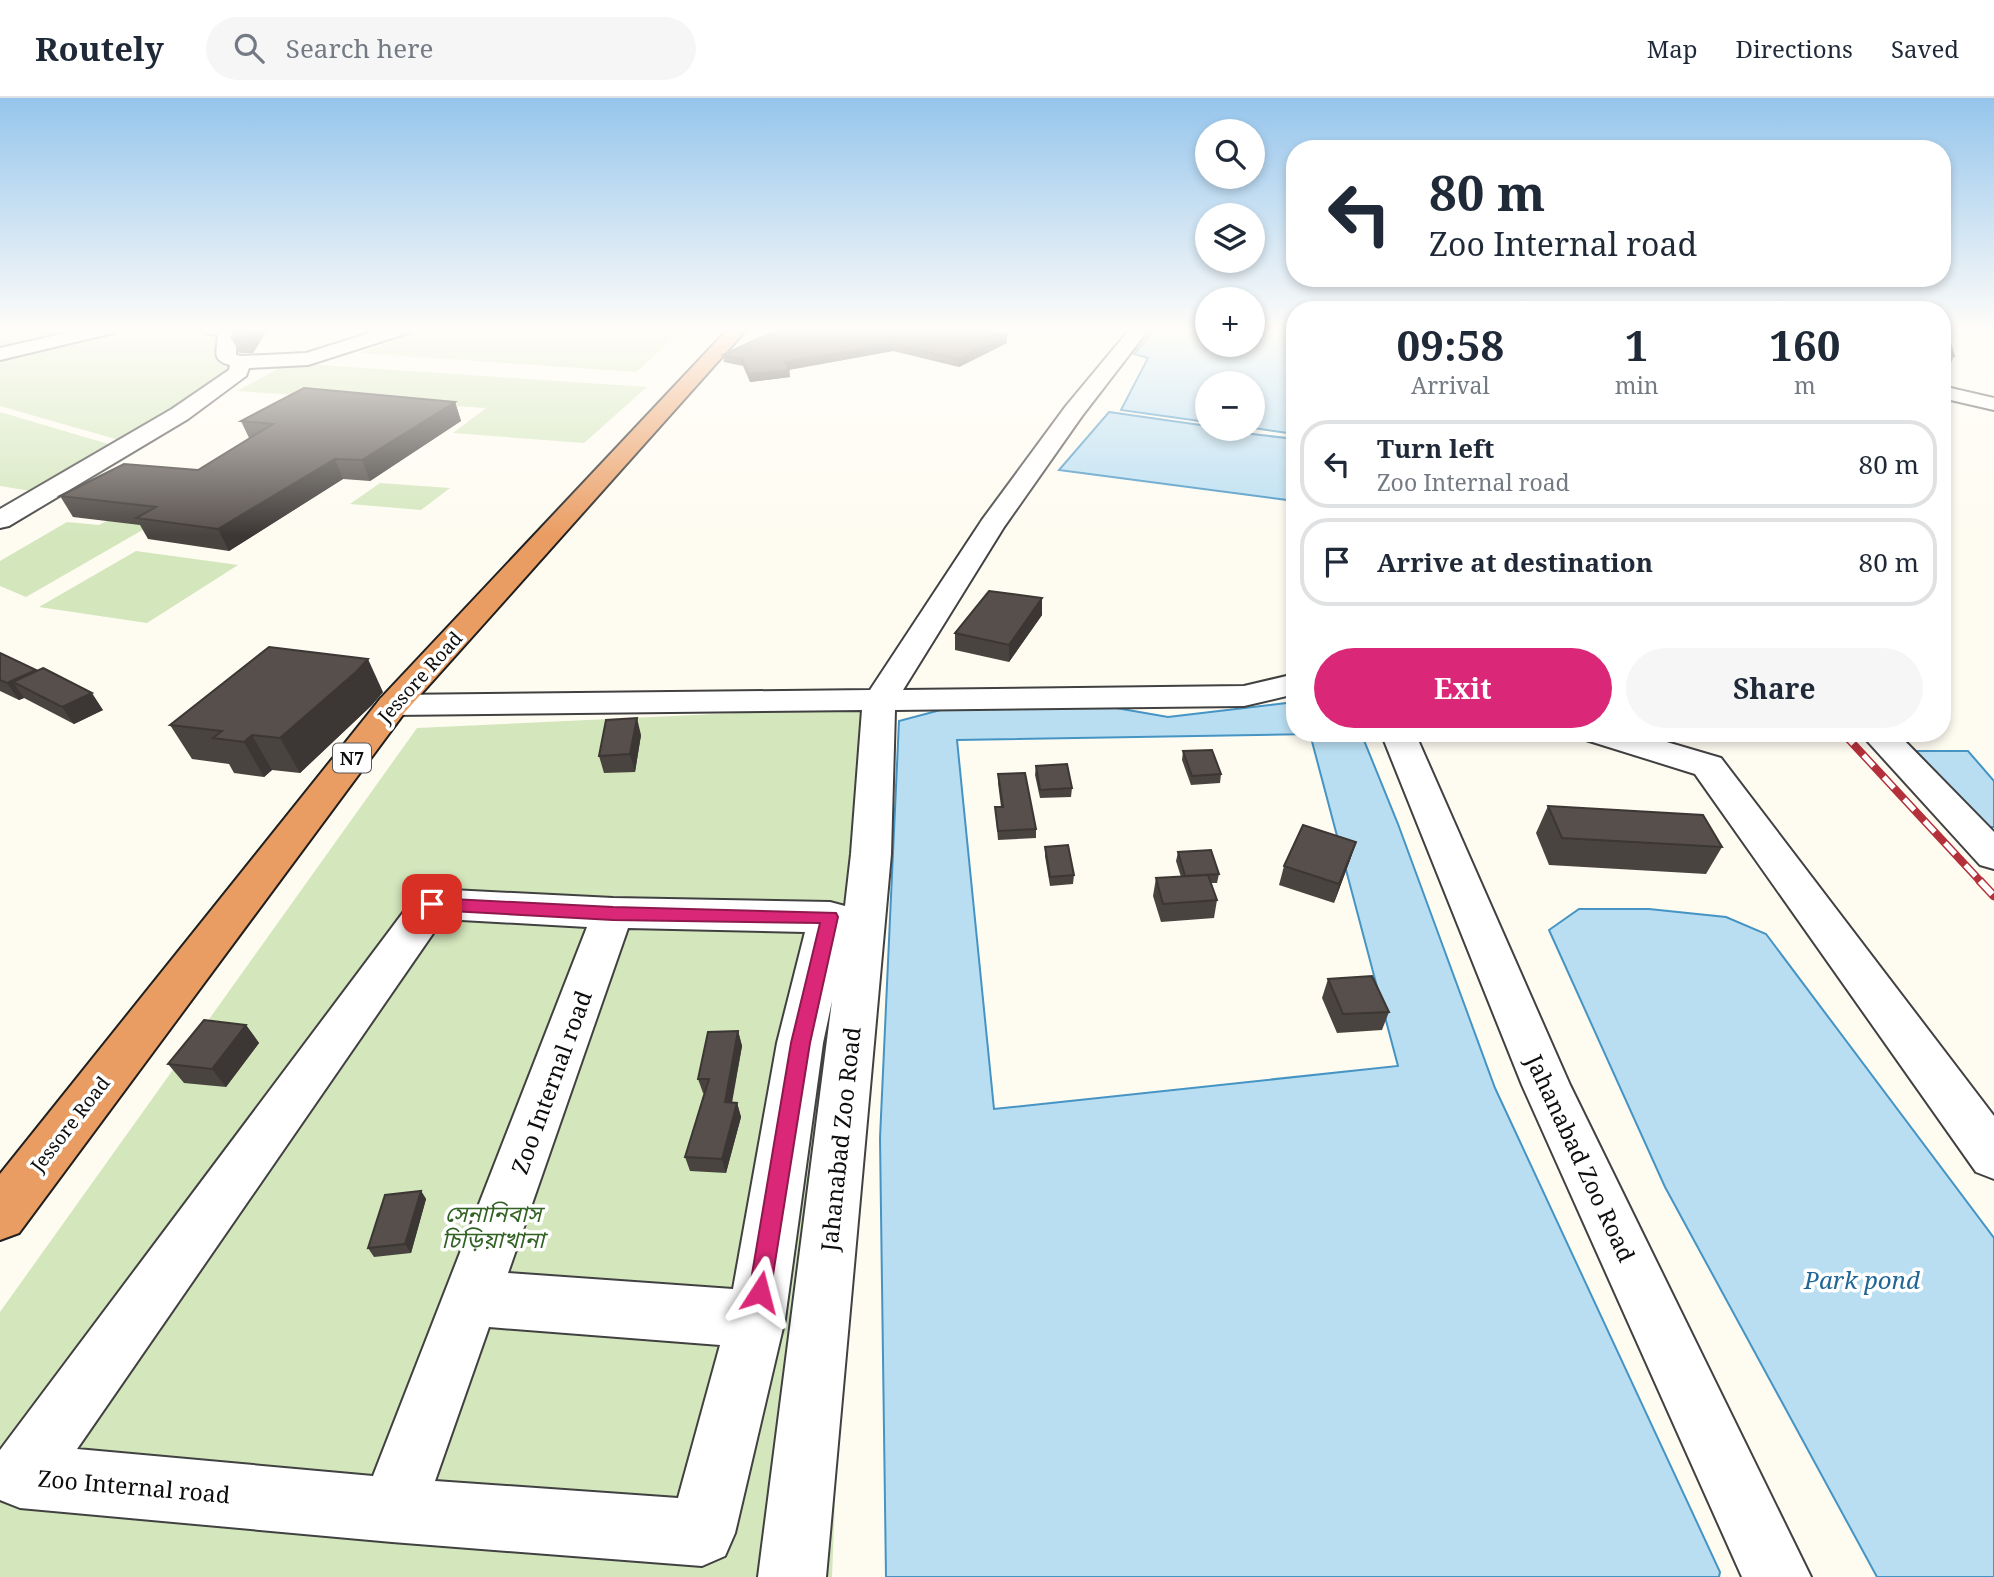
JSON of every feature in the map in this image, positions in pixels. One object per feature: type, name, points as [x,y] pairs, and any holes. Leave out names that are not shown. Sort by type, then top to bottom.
[{"type":"highway","name":"Jessore Road","points":[[0,1215],[393,705],[675,398]]},
{"type":"street","points":[[0,520],[180,414],[202,398]]},
{"type":"street","points":[[879,701],[991,526],[1084,398]]},
{"type":"street","points":[[1968,398],[1994,404]]},
{"type":"street","points":[[393,705],[1244,696],[1286,686]]},
{"type":"street","name":"Jahanabad Zoo Road","points":[[792,1577],[871,854],[879,701]]},
{"type":"street","name":"Jahanabad Zoo Road","points":[[1402,742],[1546,1085],[1777,1577]]},
{"type":"street","points":[[1629,742],[1708,765],[1994,1156]]},
{"type":"street","points":[[1886,742],[1994,856]]},
{"type":"street","name":"Zoo Internal road","points":[[432,904],[613,913],[830,917],[800,1043],[756,1319],[702,1533],[392,1510],[20,1476],[432,904]]},
{"type":"street","name":"Zoo Internal road","points":[[392,1510],[613,913]]},
{"type":"street","points":[[471,1298],[756,1319]]},
{"type":"green space","points":[[0,398],[190,398],[175,410],[119,440],[0,406]]},
{"type":"green space","points":[[340,398],[635,398],[584,443],[453,433],[486,408]]},
{"type":"green space","points":[[0,412],[115,446],[31,491],[0,486]]},
{"type":"green space","points":[[380,483],[450,488],[421,510],[350,504]]},
{"type":"green space","points":[[138,505],[179,509],[26,597],[0,586],[0,561],[67,522],[99,525]]},
{"type":"green space","points":[[136,551],[238,565],[147,623],[39,607]]},
{"type":"green space","name":"সেনানিবাস চিড়িয়াখানা","points":[[866,707],[832,1577],[0,1577],[0,1312],[417,728]]},
{"type":"water","points":[[1127,398],[1195,398],[1195,420],[1121,410]]},
{"type":"water","points":[[1265,398],[1286,398],[1286,433],[1265,430]]},
{"type":"water","points":[[1109,412],[1195,424],[1195,441],[1265,441],[1265,436],[1286,438],[1286,500],[1059,470]]},
{"type":"water","points":[[1286,703],[1286,734],[957,740],[994,1109],[1398,1066],[1312,742],[1365,742],[1398,824],[1495,1088],[1720,1572],[1719,1577],[886,1577],[880,1138],[899,721],[948,708],[1099,705],[1168,717]]},
{"type":"water","points":[[1905,751],[1968,751],[1994,781],[1994,827],[1981,827]]},
{"type":"water","name":"Park pond","points":[[1579,909],[1649,909],[1726,917],[1766,934],[1994,1238],[1994,1577],[1877,1577],[1665,1187],[1549,930]]},
{"type":"building","points":[[285,398],[412,398],[455,402],[362,460],[335,459],[218,529],[136,518],[156,507],[60,496],[124,464],[198,470],[273,424],[241,421]]},
{"type":"building","points":[[989,591],[1042,598],[1009,645],[955,633]]},
{"type":"building","points":[[269,647],[368,659],[280,738],[252,735],[244,742],[213,738],[222,731],[170,725]]},
{"type":"building","points":[[0,653],[36,670],[7,683],[0,680]]},
{"type":"building","points":[[43,668],[92,693],[62,707],[13,682]]},
{"type":"building","points":[[637,718],[630,754],[599,756],[606,720]]},
{"type":"building","points":[[1212,750],[1221,774],[1192,776],[1183,751]]},
{"type":"building","points":[[1067,764],[1072,788],[1040,790],[1036,766]]},
{"type":"building","points":[[1025,773],[1036,829],[998,831],[995,807],[1003,807],[998,774]]},
{"type":"building","points":[[1548,806],[1703,815],[1722,847],[1562,838]]},
{"type":"building","points":[[1303,825],[1356,842],[1339,884],[1284,866]]},
{"type":"building","points":[[1068,845],[1074,875],[1050,877],[1045,847]]},
{"type":"building","points":[[1211,850],[1219,874],[1185,876],[1178,852]]},
{"type":"building","points":[[1208,875],[1217,900],[1163,904],[1156,878]]},
{"type":"building","points":[[1372,976],[1389,1012],[1343,1014],[1328,979]]},
{"type":"building","points":[[204,1020],[246,1025],[212,1069],[168,1064]]},
{"type":"building","points":[[738,1031],[725,1102],[737,1103],[722,1159],[685,1157],[709,1079],[698,1079],[708,1032]]},
{"type":"building","points":[[421,1191],[405,1244],[368,1248],[385,1195]]},
{"type":"railway","points":[[1851,742],[1981,882]]},
{"type":"railway","points":[[1980,881],[1994,896]]},
{"type":"route","points":[[432,904],[613,913],[830,917],[800,1043],[760,1292]]}]
